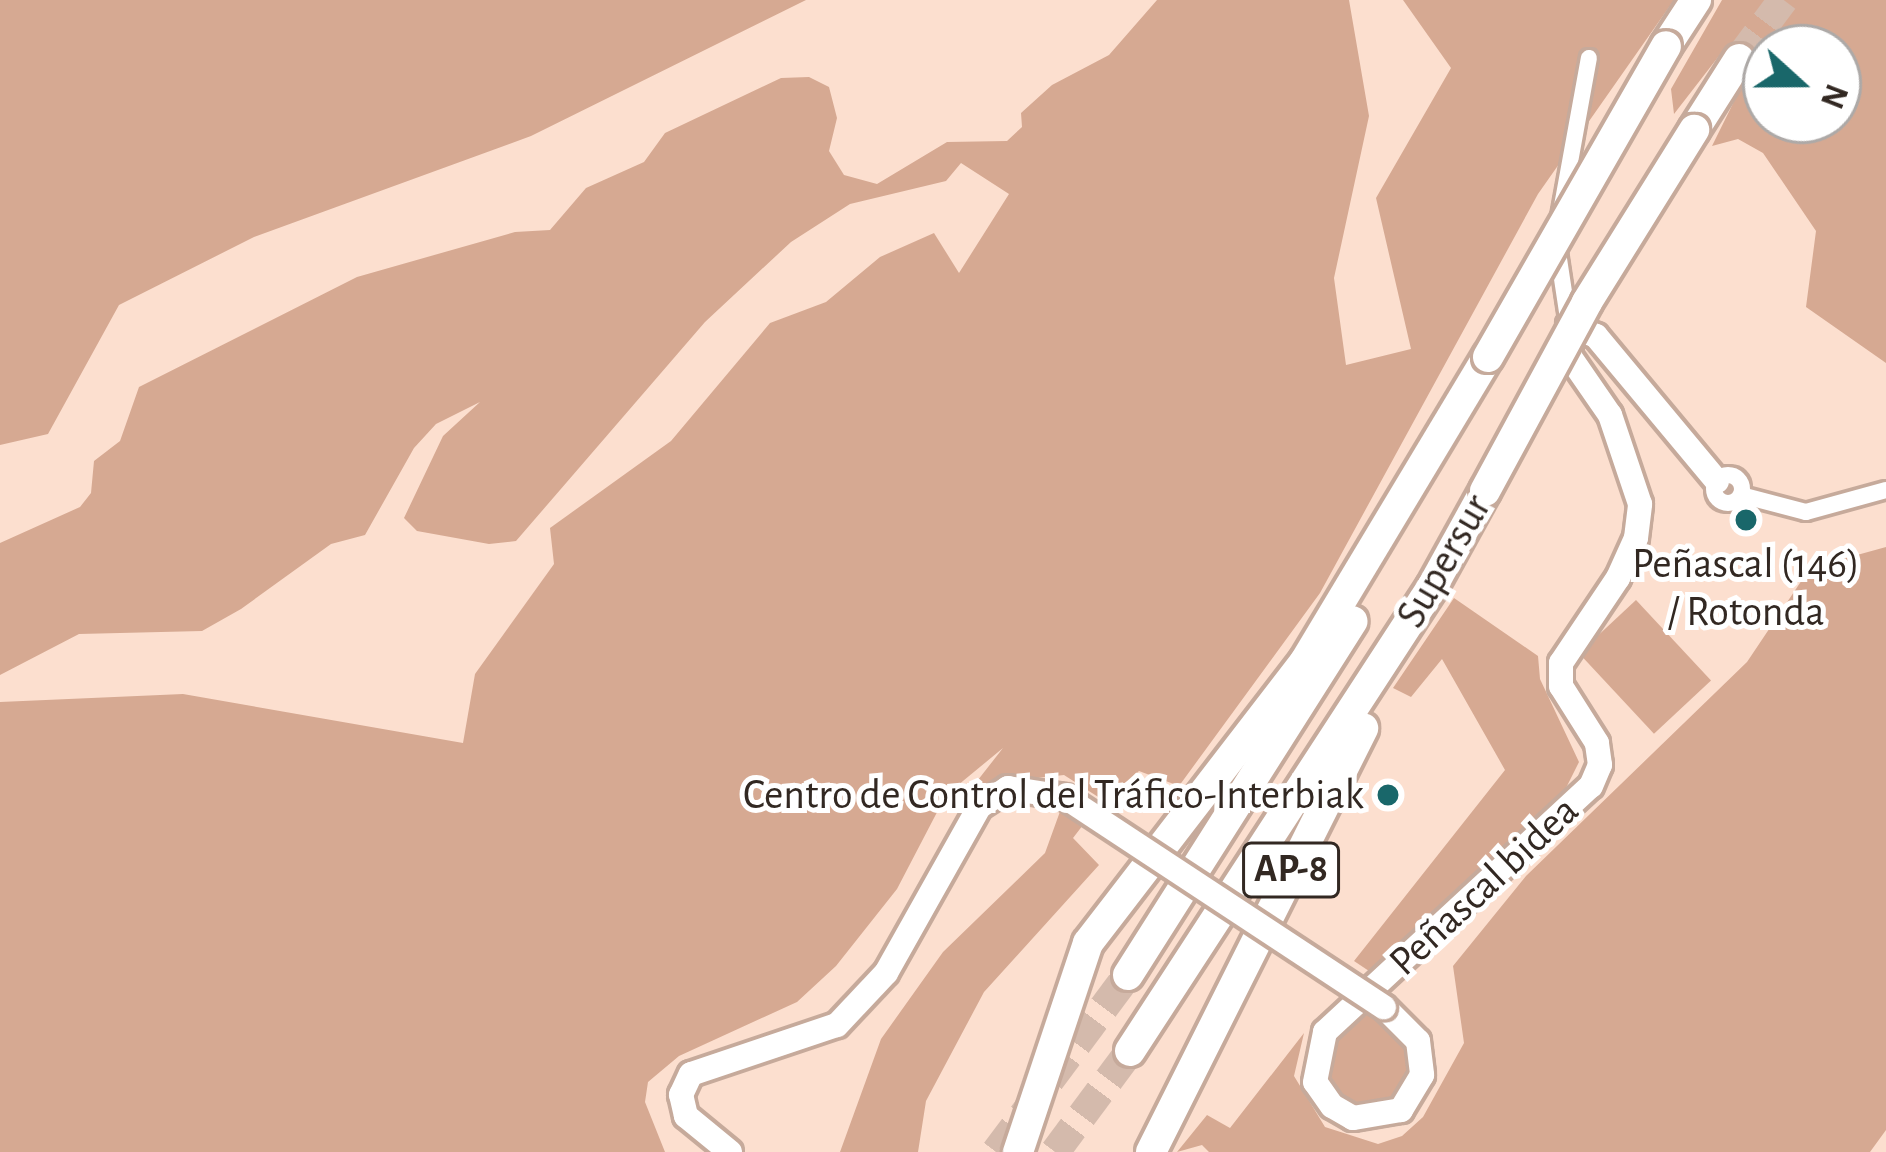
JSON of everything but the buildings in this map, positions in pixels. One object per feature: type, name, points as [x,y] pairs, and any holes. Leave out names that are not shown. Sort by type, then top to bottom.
[{"type":"highway","name":"Supersur","points":[[1128,975],[1293,724],[1488,357],[1696,0]]},
{"type":"highway","name":"Supersur","points":[[1130,1051],[1432,587],[1587,302],[1739,58]]},
{"type":"highway","points":[[1018,1152],[1064,996],[1095,931],[1305,661],[1445,437]]},
{"type":"highway","name":"AP-8","points":[[1151,1152],[1432,587]]},
{"type":"street","points":[[1588,58],[1556,239],[1569,325],[1596,336],[1717,482],[1737,478],[1741,495],[1806,512],[1886,490]]},
{"type":"street","name":"Peñascal bidea","points":[[730,1152],[686,1116],[681,1095],[691,1074],[837,1025],[886,973],[979,808],[1008,788],[1065,797],[1384,1007],[1418,1041],[1422,1076],[1401,1110],[1353,1118],[1332,1106],[1315,1082],[1325,1032],[1591,786],[1600,765],[1597,743],[1561,686],[1562,663],[1618,578],[1636,538],[1640,504],[1610,415],[1570,357],[1569,325]]},
{"type":"shaded area","points":[[0,0],[806,0],[531,136],[254,237],[119,305],[48,434],[0,445]]},
{"type":"shaded area","points":[[1157,0],[1349,0],[1369,116],[1334,278],[1346,365],[1411,349],[1376,198],[1451,68],[1403,0],[1674,0],[1538,194],[1320,593],[1179,786],[1139,771],[1106,802],[1064,775],[974,785],[1003,748],[946,795],[897,889],[836,966],[797,1002],[679,1056],[648,1082],[645,1102],[665,1152],[0,1152],[0,702],[183,694],[463,743],[475,674],[554,564],[550,528],[671,441],[770,323],[826,302],[880,257],[934,233],[959,273],[1009,194],[961,163],[946,181],[850,204],[791,242],[705,322],[516,541],[489,544],[417,531],[404,518],[443,436],[480,402],[436,424],[414,448],[365,535],[331,544],[241,609],[202,631],[79,634],[0,675],[0,543],[80,507],[91,493],[94,461],[120,441],[139,387],[357,277],[515,232],[550,230],[586,188],[644,162],[665,133],[781,78],[809,77],[829,87],[837,118],[829,151],[844,175],[877,184],[947,142],[1007,141],[1022,127],[1021,113],[1052,85],[1109,55]]},
{"type":"shaded area","points":[[1722,0],[1886,0],[1886,363],[1806,307],[1816,231],[1763,153],[1747,144],[1862,144],[1862,24],[1742,24],[1742,53],[1734,47],[1722,52],[1674,114],[1671,89]]},
{"type":"shaded area","points":[[1742,85],[1742,141],[1712,146]]},
{"type":"shaded area","points":[[1886,547],[1886,1130],[1870,1152],[1209,1152],[1202,1145],[1177,1152],[1207,1115],[1230,1128],[1304,1033],[1294,1076],[1325,1127],[1378,1144],[1402,1136],[1423,1117],[1464,1043],[1453,966],[1526,876],[1747,662],[1810,568]]},
{"type":"shaded area","points":[[1454,598],[1538,656],[1540,679],[1579,762],[1562,796],[1369,971],[1354,961],[1505,770],[1442,659],[1411,697],[1393,688]]},
{"type":"shaded area","points":[[1636,600],[1711,680],[1654,734],[1579,653]]},
{"type":"shaded area","points":[[1062,806],[1083,825],[1073,838],[1099,865],[984,992],[926,1101],[918,1152],[840,1152],[881,1039],[943,952],[1045,853]]},
{"type":"shaded area","points":[[1371,1008],[1400,1037],[1410,1067],[1400,1095],[1355,1110],[1327,1077],[1336,1034]]},
{"type":"tunnel","points":[[1739,59],[1783,0]]},
{"type":"tunnel","points":[[996,1152],[1128,975]]},
{"type":"tunnel","points":[[1055,1152],[1130,1051]]},
{"type":"place","name":"Peñascal (146) / Rotonda","points":[[1746,520]]},
{"type":"place","name":"Centro de Control del Tráfico-Interbiak","points":[[1388,795]]}]
